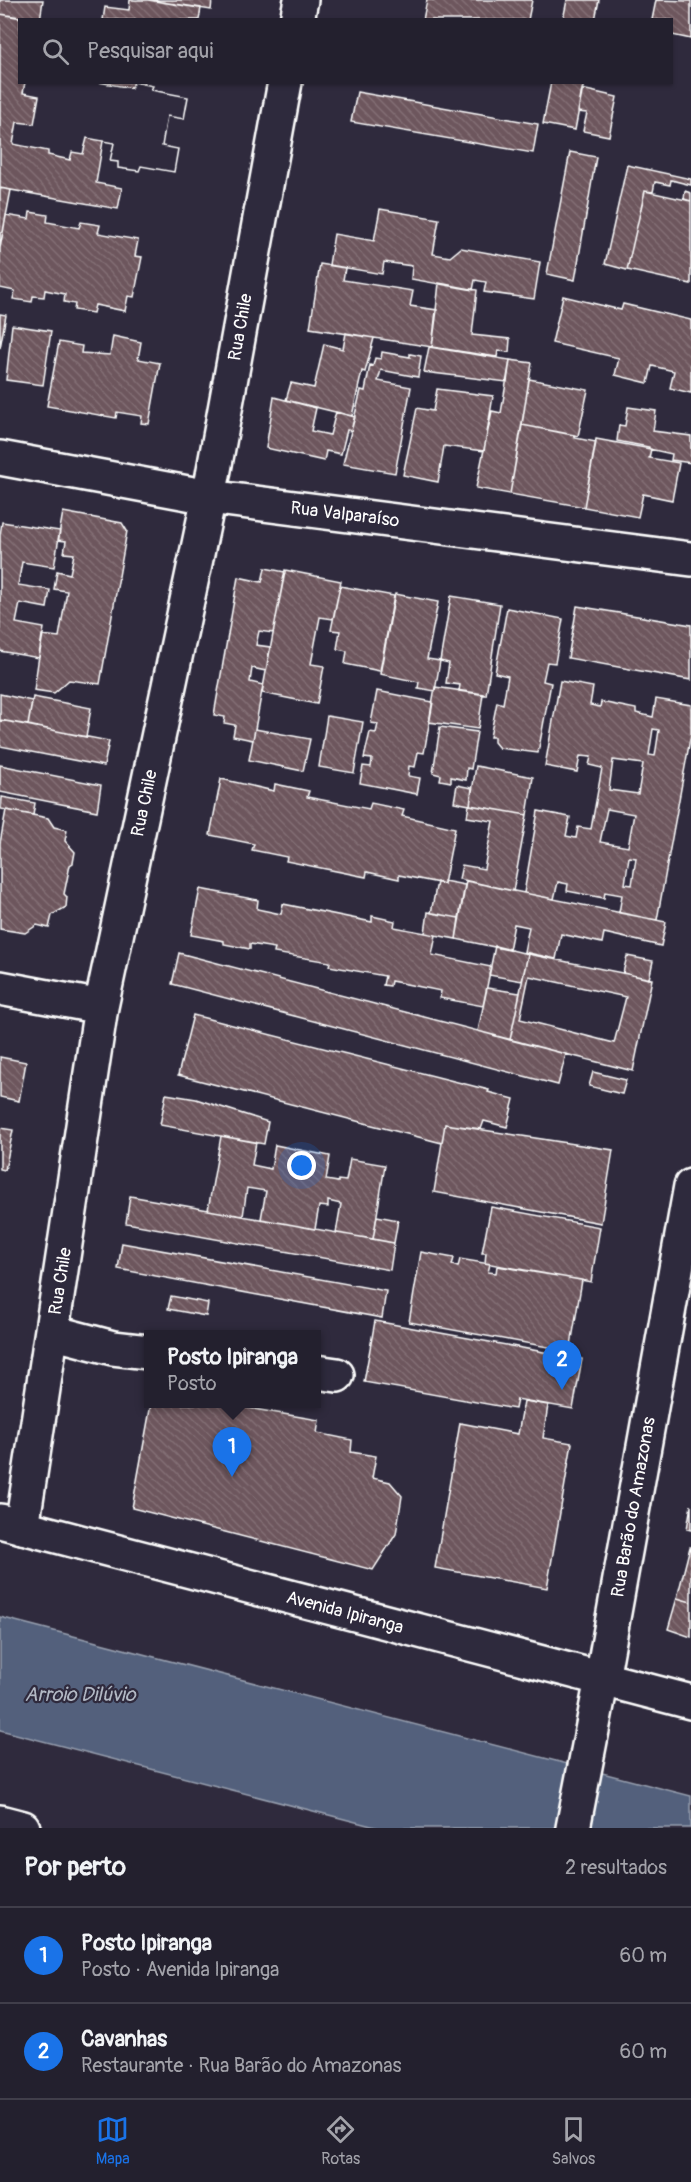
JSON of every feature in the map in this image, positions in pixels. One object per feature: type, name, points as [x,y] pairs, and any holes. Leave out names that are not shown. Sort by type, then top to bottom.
[{"type":"street","points":[[297,18],[301,0]]},
{"type":"street","name":"Rua Chile","points":[[11,1524],[52,1332],[101,1007],[209,497],[285,84]]},
{"type":"street","name":"Rua Valparaíso","points":[[0,458],[209,497],[691,559]]},
{"type":"street","points":[[0,988],[101,1007]]},
{"type":"street","name":"Rua Barão do Amazonas","points":[[573,1828],[603,1679],[691,1186]]},
{"type":"street","points":[[52,1332],[113,1348],[144,1352]]},
{"type":"street","name":"Avenida Ipiranga","points":[[11,1524],[691,1702]]},
{"type":"water","name":"Arroio Dilúvio","points":[[0,1617],[691,1796],[691,1828],[379,1828],[0,1730]]},
{"type":"building","points":[[0,0],[43,0],[40,18],[0,14]]},
{"type":"building","points":[[130,0],[148,0],[201,8],[199,18],[103,18],[105,7],[129,10]]},
{"type":"building","points":[[148,0],[212,0],[211,10]]},
{"type":"building","points":[[427,0],[532,0],[528,18],[423,18]]},
{"type":"building","points":[[567,0],[599,0],[595,18],[563,18]]},
{"type":"building","points":[[656,0],[691,1],[691,39],[673,35],[673,18],[652,18]]},
{"type":"building","points":[[0,14],[21,18],[18,18],[18,84],[144,84],[153,86],[151,90],[188,97],[184,119],[167,116],[162,146],[178,149],[174,172],[141,166],[139,171],[118,168],[118,162],[110,161],[114,143],[103,141],[96,183],[122,188],[118,209],[0,188]]},
{"type":"building","points":[[25,84],[109,84],[131,88],[133,84],[144,84],[153,86],[151,90],[188,97],[184,119],[167,116],[162,146],[178,149],[174,172],[141,166],[139,171],[118,168],[118,162],[110,161],[114,143],[87,138],[83,154],[72,152],[70,160],[48,155],[48,151],[13,144],[17,122],[34,124],[39,96],[23,93]]},
{"type":"building","points":[[551,84],[584,84],[575,130],[543,124]]},
{"type":"building","points":[[582,89],[617,97],[609,136],[583,131],[587,113],[578,112]]},
{"type":"building","points":[[357,92],[538,124],[533,153],[351,122]]},
{"type":"building","points":[[570,152],[596,157],[575,280],[547,274]]},
{"type":"building","points":[[627,165],[691,179],[691,185],[671,180],[670,185],[655,182],[653,192],[645,191],[627,270],[605,264]]},
{"type":"building","points":[[0,188],[11,190],[0,248]]},
{"type":"building","points":[[645,191],[691,201],[691,284],[627,270]]},
{"type":"building","points":[[685,191],[691,193],[691,201],[684,199]]},
{"type":"building","points":[[380,209],[439,219],[433,254],[450,257],[461,248],[540,262],[534,299],[484,292],[486,282],[475,280],[473,290],[411,279],[412,266],[384,262],[382,274],[329,265],[334,234],[374,241]]},
{"type":"building","points":[[30,212],[48,215],[47,222],[79,228],[81,222],[100,225],[98,233],[138,240],[135,256],[142,257],[134,297],[128,296],[125,311],[95,305],[93,313],[74,310],[75,304],[64,302],[65,294],[45,290],[44,297],[33,296],[32,302],[13,299],[15,291],[0,288],[0,248],[6,215],[29,219]]},
{"type":"building","points":[[320,264],[345,268],[343,280],[413,291],[410,306],[437,310],[432,347],[310,328]]},
{"type":"building","points":[[439,283],[477,290],[472,335],[510,339],[509,352],[498,351],[497,357],[432,347]]},
{"type":"building","points":[[563,296],[621,310],[623,304],[691,320],[691,393],[670,388],[674,371],[652,366],[648,383],[615,375],[619,358],[552,343]]},
{"type":"building","points":[[0,314],[6,315],[0,348]]},
{"type":"building","points":[[12,325],[51,331],[43,385],[6,380]]},
{"type":"building","points":[[346,333],[374,338],[365,372],[362,371],[352,416],[286,400],[291,383],[314,388],[324,344],[343,349]]},
{"type":"building","points":[[113,336],[141,342],[138,359],[160,363],[149,424],[141,423],[142,416],[117,412],[116,418],[47,406],[59,342],[82,346],[81,353],[110,355]]},
{"type":"building","points":[[429,347],[510,360],[507,382],[424,372]]},
{"type":"building","points":[[382,352],[410,357],[410,354],[421,356],[418,377],[381,370],[378,381],[411,387],[395,473],[343,464],[361,390],[365,391],[370,365],[373,366],[375,358],[381,359]]},
{"type":"building","points":[[510,360],[532,363],[510,494],[476,488],[492,411],[501,413]]},
{"type":"building","points":[[529,379],[588,390],[578,436],[522,425]]},
{"type":"building","points":[[437,389],[493,396],[484,451],[444,446],[438,482],[403,475],[417,408],[433,411]]},
{"type":"building","points":[[274,397],[316,408],[311,431],[330,435],[336,412],[355,417],[351,431],[347,430],[341,454],[326,451],[324,461],[266,448]]},
{"type":"building","points":[[628,407],[656,411],[653,431],[691,436],[691,463],[671,460],[672,454],[649,449],[649,447],[617,441],[619,425],[625,426]]},
{"type":"building","points":[[522,425],[575,435],[575,438],[596,442],[584,507],[510,494]]},
{"type":"building","points":[[596,439],[651,449],[649,458],[679,463],[672,500],[643,494],[638,517],[584,507]]},
{"type":"building","points":[[63,512],[122,523],[127,531],[100,684],[69,680],[54,693],[34,690],[42,635],[59,637],[67,591],[54,589],[57,571],[70,574],[74,554],[64,553],[66,541],[58,540]]},
{"type":"building","points":[[2,522],[60,531],[54,567],[22,562],[18,585],[50,590],[47,608],[20,603],[16,623],[44,628],[39,658],[0,651]]},
{"type":"building","points":[[265,568],[285,572],[273,633],[259,631],[256,645],[270,647],[266,671],[252,668],[250,682],[263,685],[253,740],[233,736],[235,725],[224,723],[225,717],[214,715],[238,577],[262,582]]},
{"type":"building","points":[[285,570],[341,581],[333,619],[320,617],[311,664],[324,666],[317,704],[262,693]]},
{"type":"building","points":[[340,586],[394,596],[380,671],[345,664],[347,651],[337,649],[340,631],[331,630]]},
{"type":"building","points":[[395,594],[438,602],[427,659],[440,661],[435,691],[418,688],[419,682],[380,674]]},
{"type":"building","points":[[451,596],[500,604],[486,695],[459,691],[460,685],[446,683],[449,663],[440,661]]},
{"type":"building","points":[[577,606],[691,625],[691,680],[568,658]]},
{"type":"building","points":[[507,608],[563,619],[555,663],[547,662],[543,681],[551,683],[538,753],[499,748],[494,742],[494,737],[490,737],[497,702],[503,704],[508,676],[495,673]]},
{"type":"building","points":[[560,681],[593,687],[590,705],[600,707],[601,702],[636,709],[636,713],[653,717],[656,699],[691,705],[691,734],[657,920],[619,913],[622,895],[605,892],[604,898],[567,891],[568,884],[558,882],[554,899],[524,893],[538,811],[570,817],[566,836],[576,838],[578,827],[591,829],[602,768],[589,765],[591,757],[580,756],[577,772],[545,766]],"holes":[[[653,729],[659,730],[655,756],[649,755]],[[613,760],[643,764],[638,794],[609,790]],[[607,809],[634,814],[628,847],[600,842]],[[629,857],[636,858],[632,885],[625,884]]]},
{"type":"building","points":[[435,687],[483,694],[478,729],[429,722]]},
{"type":"building","points":[[377,691],[433,702],[424,753],[418,752],[415,767],[409,766],[408,776],[420,778],[417,794],[360,783],[363,766],[371,767],[372,759],[364,758],[370,732],[376,733],[378,724],[371,723]]},
{"type":"building","points":[[0,694],[32,701],[28,725],[0,720]]},
{"type":"building","points":[[33,697],[91,708],[86,737],[28,725]]},
{"type":"building","points":[[327,716],[363,722],[354,773],[319,767]]},
{"type":"building","points":[[0,720],[109,741],[104,766],[0,746]]},
{"type":"building","points":[[440,727],[477,732],[471,769],[467,768],[466,780],[451,777],[451,782],[440,780],[441,775],[433,773]]},
{"type":"building","points":[[255,729],[310,739],[303,771],[249,760]]},
{"type":"building","points":[[0,765],[101,785],[97,811],[0,792]]},
{"type":"building","points":[[476,766],[533,777],[527,815],[470,805]]},
{"type":"building","points":[[221,779],[274,791],[275,784],[309,791],[307,797],[369,809],[371,803],[404,810],[402,816],[455,828],[444,884],[399,875],[399,879],[367,872],[366,877],[286,861],[287,857],[252,850],[254,844],[210,835]]},
{"type":"building","points":[[457,785],[472,788],[470,805],[454,802]]},
{"type":"building","points":[[2,797],[35,803],[33,815],[1,809]]},
{"type":"building","points":[[469,805],[527,815],[513,891],[459,879],[462,865],[484,869],[493,821],[467,817]]},
{"type":"building","points":[[6,810],[48,818],[54,827],[67,830],[65,841],[75,852],[64,894],[67,897],[66,907],[52,915],[49,928],[37,925],[25,933],[0,929],[0,843]]},
{"type":"building","points":[[444,881],[465,885],[459,918],[431,913],[437,882],[444,884]]},
{"type":"building","points":[[466,881],[666,922],[661,946],[604,933],[602,943],[561,934],[556,959],[524,952],[529,927],[514,924],[509,950],[456,939]]},
{"type":"building","points":[[200,889],[258,900],[257,909],[281,914],[283,904],[372,922],[372,916],[395,921],[394,927],[436,935],[432,955],[491,967],[483,1006],[440,998],[441,991],[391,981],[390,986],[383,985],[385,976],[329,966],[330,962],[274,953],[275,948],[250,944],[250,949],[191,935]]},
{"type":"building","points":[[428,912],[459,918],[456,939],[425,933]]},
{"type":"building","points":[[495,946],[528,954],[522,981],[489,975]]},
{"type":"building","points":[[179,953],[566,1054],[558,1085],[172,984]]},
{"type":"building","points":[[528,954],[652,979],[633,1071],[510,1040]]},
{"type":"building","points":[[627,956],[653,961],[649,979],[623,973]]},
{"type":"building","points":[[529,976],[626,997],[614,1043],[520,1019]]},
{"type":"building","points":[[487,988],[520,993],[510,1040],[478,1031]]},
{"type":"building","points":[[193,1015],[489,1090],[488,1092],[514,1099],[507,1127],[484,1121],[481,1129],[445,1124],[442,1143],[178,1075]]},
{"type":"building","points":[[0,1057],[26,1062],[19,1101],[0,1097]]},
{"type":"building","points":[[593,1072],[626,1080],[622,1094],[589,1086]]},
{"type":"building","points":[[166,1094],[196,1099],[268,1122],[264,1144],[160,1125]]},
{"type":"building","points":[[445,1124],[613,1150],[601,1223],[434,1192]]},
{"type":"building","points":[[0,1128],[13,1130],[5,1170],[0,1169]]},
{"type":"building","points":[[221,1136],[256,1142],[252,1165],[271,1169],[275,1145],[330,1156],[326,1180],[346,1181],[350,1159],[385,1165],[373,1239],[336,1233],[341,1204],[328,1201],[328,1207],[319,1206],[315,1229],[261,1219],[266,1191],[247,1188],[243,1216],[208,1210]]},
{"type":"building","points":[[130,1196],[394,1243],[390,1270],[126,1223]]},
{"type":"building","points":[[491,1207],[600,1227],[591,1282],[485,1263],[486,1253],[482,1253]]},
{"type":"building","points":[[377,1216],[398,1220],[394,1243],[373,1239]]},
{"type":"building","points":[[122,1243],[386,1291],[382,1318],[118,1269]]},
{"type":"building","points":[[421,1252],[454,1258],[452,1265],[458,1267],[460,1259],[490,1264],[488,1272],[496,1273],[497,1266],[582,1280],[570,1351],[409,1322]]},
{"type":"building","points":[[171,1296],[208,1303],[206,1316],[168,1309]]},
{"type":"building","points":[[375,1321],[582,1359],[573,1409],[517,1399],[515,1409],[364,1382]]},
{"type":"building","points":[[524,1401],[548,1405],[543,1438],[572,1443],[547,1588],[435,1568],[460,1423],[518,1434]]},
{"type":"building","points":[[150,1408],[248,1408],[319,1420],[317,1433],[352,1440],[351,1452],[376,1456],[372,1478],[390,1482],[402,1496],[396,1534],[373,1570],[132,1508]]},
{"type":"building","points":[[691,1505],[691,1530],[687,1529]]},
{"type":"building","points":[[691,1547],[691,1602],[677,1598]]},
{"type":"building","points":[[677,1598],[691,1602],[691,1637],[668,1629]]},
{"type":"place","name":"Cavanhas","points":[[562,1390]]},
{"type":"place","name":"Posto Ipiranga","points":[[232,1477]]}]
